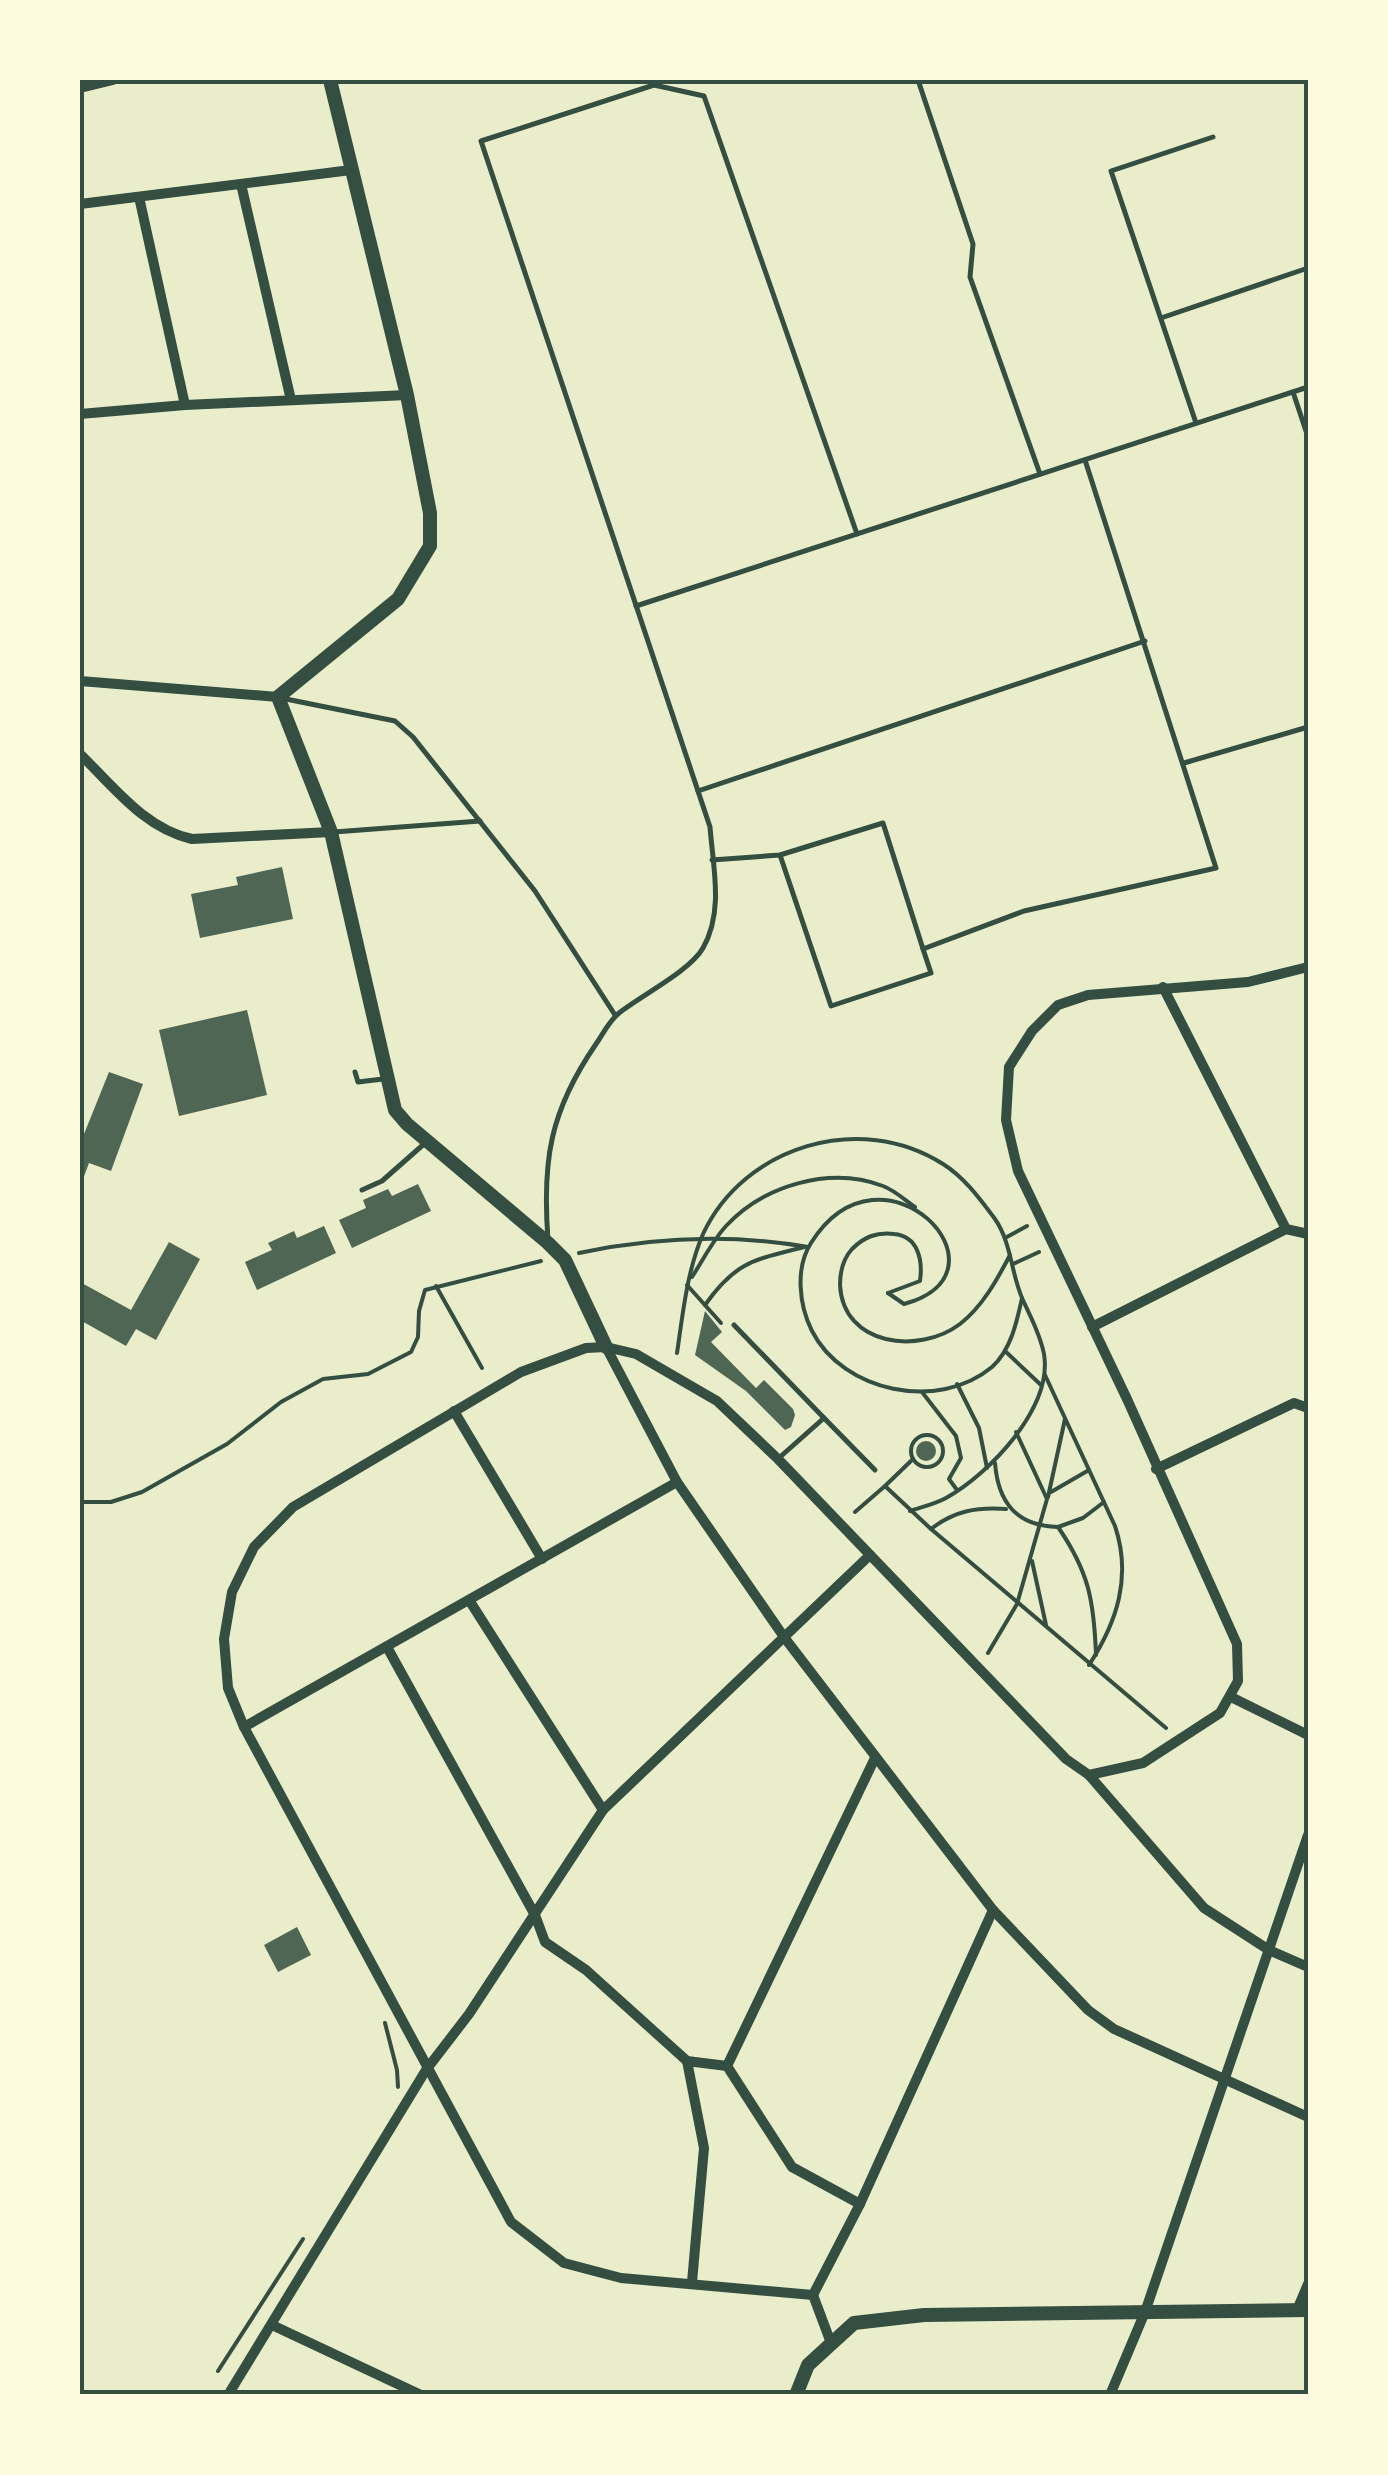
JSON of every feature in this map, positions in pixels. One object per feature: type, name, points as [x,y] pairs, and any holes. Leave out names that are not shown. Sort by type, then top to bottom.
[{"type":"street","points":[[80,88],[113,80]]},
{"type":"street","points":[[80,682],[278,698],[398,599],[430,546],[430,512],[407,395],[330,80]]},
{"type":"street","points":[[80,204],[351,170]]},
{"type":"street","points":[[240,184],[291,400]]},
{"type":"street","points":[[138,197],[186,405]]},
{"type":"street","points":[[80,414],[407,395]]},
{"type":"street","points":[[278,698],[332,832],[396,1110],[426,1142],[565,1260],[677,1482],[784,1637],[993,1910],[1088,2010],[1114,2029],[1308,2117]]},
{"type":"street","points":[[80,754],[149,821],[174,835],[192,839],[332,832]]},
{"type":"street","points":[[1089,1776],[1143,1762],[1220,1712],[1238,1681],[1236,1644],[1018,1171],[1006,1120],[1009,1067],[1032,1031],[1058,1006],[1088,995],[1248,982],[1308,967]]},
{"type":"street","points":[[1162,987],[1286,1229]]},
{"type":"street","points":[[1092,1327],[1286,1229],[1308,1234]]},
{"type":"street","points":[[813,2296],[621,2278],[564,2263],[510,2222],[244,1728],[228,1688],[224,1639],[232,1592],[254,1547],[292,1507],[521,1372],[586,1348],[606,1346],[636,1354],[717,1400],[778,1459],[1066,1759],[1089,1776],[1204,1908],[1269,1950],[1308,1966]]},
{"type":"street","points":[[1156,1470],[1294,1403],[1308,1408]]},
{"type":"street","points":[[454,1411],[542,1558]]},
{"type":"street","points":[[244,1728],[677,1482]]},
{"type":"street","points":[[228,2395],[426,2070],[603,1810],[870,1555]]},
{"type":"street","points":[[469,1600],[603,1810]]},
{"type":"street","points":[[387,1646],[535,1915],[546,1942],[586,1970],[686,2060],[727,2066],[792,2167],[860,2204]]},
{"type":"street","points":[[1231,1697],[1308,1735]]},
{"type":"street","points":[[727,2066],[875,1758]]},
{"type":"street","points":[[1110,2395],[1146,2312],[1308,1835]]},
{"type":"street","points":[[831,2344],[813,2296],[860,2204],[993,1910]]},
{"type":"street","points":[[686,2060],[704,2148],[692,2282]]},
{"type":"street","points":[[796,2395],[808,2365],[854,2322],[924,2314],[1302,2310],[1308,2284]]},
{"type":"street","points":[[272,2325],[421,2395]]},
{"type":"lane","points":[[918,80],[973,244],[970,277],[1040,474]]},
{"type":"lane","points":[[548,1242],[544,1186],[554,1132],[570,1086],[615,1015],[658,987],[702,950],[716,910],[710,827],[482,141],[654,85],[704,96],[857,534]]},
{"type":"lane","points":[[1196,423],[1112,171],[1213,137]]},
{"type":"lane","points":[[1161,318],[1308,268]]},
{"type":"lane","points":[[636,606],[1308,387]]},
{"type":"lane","points":[[1292,392],[1308,437]]},
{"type":"lane","points":[[922,949],[1024,911],[1216,868],[1085,460]]},
{"type":"lane","points":[[698,791],[1145,641]]},
{"type":"lane","points":[[278,698],[394,721],[413,737],[535,891],[615,1015]]},
{"type":"lane","points":[[1184,763],[1308,727]]},
{"type":"lane","points":[[332,832],[480,820]]},
{"type":"lane","points":[[712,860],[780,855],[883,823],[931,973],[831,1006],[780,855]]},
{"type":"lane","points":[[355,1072],[358,1082],[386,1079]]},
{"type":"lane","points":[[362,1190],[382,1181],[426,1142]]},
{"type":"lane","points":[[734,1325],[875,1470]]},
{"type":"lane","points":[[778,1459],[824,1418]]},
{"type":"path","points":[[677,1353],[687,1286],[704,1234],[724,1202],[753,1171],[777,1156],[810,1144],[846,1139],[891,1142],[944,1164],[962,1178],[998,1222],[1022,1298],[1033,1317],[1044,1356],[1044,1373],[1030,1412],[995,1462],[943,1500],[910,1512]]},
{"type":"path","points":[[687,1286],[725,1227],[748,1206],[809,1180],[842,1178],[884,1186],[932,1220],[943,1234],[947,1269],[937,1286],[922,1299],[904,1304],[888,1292],[920,1281],[922,1264],[915,1245],[900,1234],[880,1232],[862,1239],[847,1254],[840,1273],[840,1294],[859,1326],[882,1341],[922,1340],[942,1335],[961,1323],[978,1306],[1010,1256]]},
{"type":"path","points":[[918,1210],[885,1200],[867,1202],[826,1222],[808,1246],[800,1273],[802,1304],[812,1331],[827,1352],[852,1373],[887,1388],[922,1392],[957,1384],[992,1366],[1005,1350],[1022,1298]]},
{"type":"path","points":[[1004,1238],[1028,1226]]},
{"type":"path","points":[[593,1250],[667,1240],[767,1240],[808,1246]]},
{"type":"path","points":[[705,1305],[726,1276],[756,1259],[808,1246]]},
{"type":"path","points":[[1012,1264],[1038,1252]]},
{"type":"path","points":[[80,1502],[111,1502],[142,1492],[227,1444],[281,1402],[323,1379],[368,1374],[411,1352],[418,1337],[419,1311],[426,1290],[514,1266]]},
{"type":"path","points":[[436,1286],[482,1368]]},
{"type":"path","points":[[687,1286],[721,1323]]},
{"type":"path","points":[[1005,1350],[1042,1385]]},
{"type":"path","points":[[1044,1373],[1120,1542],[1120,1604],[1108,1637],[1089,1666]]},
{"type":"path","points":[[957,1384],[980,1428],[987,1468]]},
{"type":"path","points":[[922,1392],[956,1436],[961,1458],[949,1479],[958,1490]]},
{"type":"path","points":[[987,1654],[1018,1604],[1051,1492],[1065,1419]]},
{"type":"path","points":[[1016,1432],[1047,1498]]},
{"type":"path","points":[[929,1436],[938,1440],[942,1455],[936,1464],[921,1466],[913,1459],[911,1449],[915,1440],[929,1436]]},
{"type":"path","points":[[854,1512],[913,1459]]},
{"type":"path","points":[[995,1462],[996,1480],[1008,1509]]},
{"type":"path","points":[[1051,1492],[1089,1470]]},
{"type":"path","points":[[885,1486],[910,1512],[1170,1732]]},
{"type":"path","points":[[931,1529],[974,1508],[1008,1509],[1041,1527],[1058,1527],[1083,1518],[1104,1502]]},
{"type":"path","points":[[1058,1527],[1073,1548],[1089,1584],[1096,1655]]},
{"type":"path","points":[[1031,1560],[1048,1630]]},
{"type":"path","points":[[384,2020],[397,2070],[398,2092]]},
{"type":"path","points":[[218,2371],[310,2228]]},
{"type":"building","points":[[282,867],[293,919],[200,938],[191,894],[238,885],[236,877]]},
{"type":"building","points":[[247,1010],[267,1095],[179,1116],[159,1030]]},
{"type":"building","points":[[109,1072],[143,1084],[111,1171],[89,1163],[80,1187],[80,1144]]},
{"type":"building","points":[[418,1184],[431,1211],[352,1248],[339,1220],[366,1208],[363,1200],[388,1189],[392,1196]]},
{"type":"building","points":[[324,1226],[336,1253],[257,1290],[245,1262],[272,1250],[268,1243],[294,1231],[297,1238]]},
{"type":"building","points":[[169,1242],[200,1259],[156,1340],[136,1329],[126,1346],[80,1320],[80,1282],[131,1310]]},
{"type":"building","points":[[705,1311],[722,1332],[711,1342],[756,1388],[764,1380],[793,1409],[791,1427],[785,1430],[746,1391],[695,1355]]},
{"type":"building","points":[[926,1441],[936,1451],[926,1461],[916,1451]]},
{"type":"building","points":[[297,1927],[311,1955],[278,1972],[264,1945]]}]
